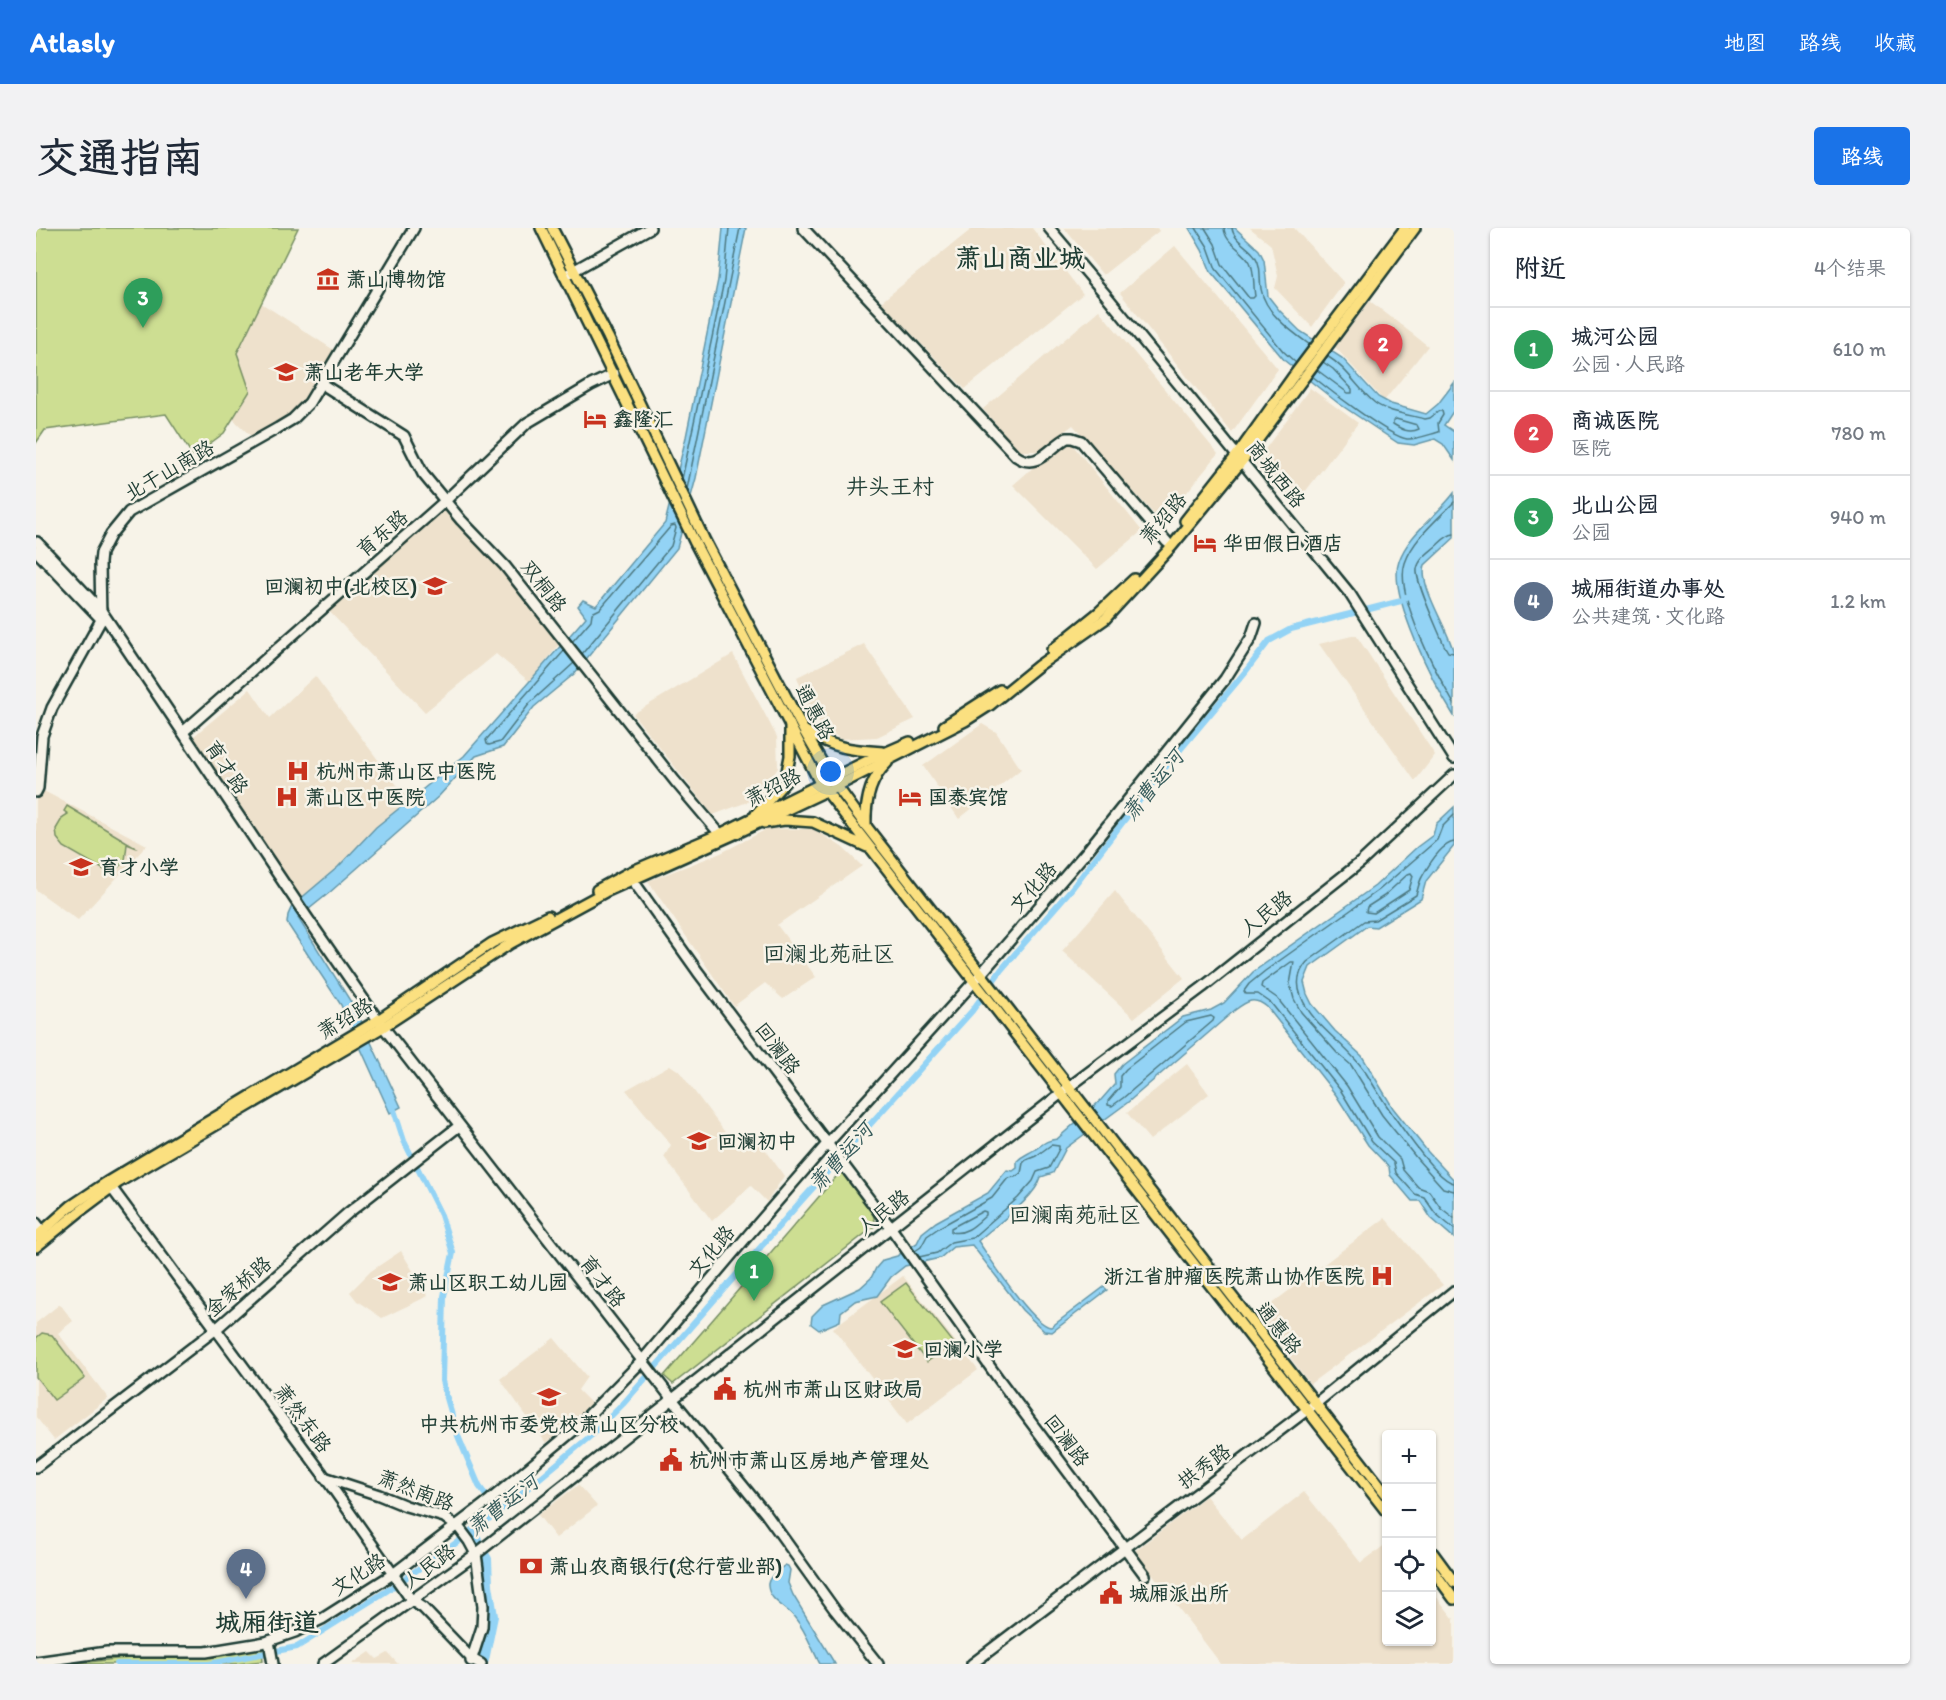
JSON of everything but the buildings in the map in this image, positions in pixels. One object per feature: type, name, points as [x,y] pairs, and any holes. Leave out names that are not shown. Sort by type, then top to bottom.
[{"type":"main road","points":[[541,228],[608,337],[668,461],[700,541]]},
{"type":"main road","points":[[552,228],[569,273],[657,465],[700,541],[823,787],[991,994],[1083,1113],[1093,1134],[1311,1407],[1382,1505]]},
{"type":"main road","name":"萧绍路","points":[[38,1230],[71,1206],[381,1023],[492,943],[720,834],[753,822],[890,755],[948,724],[1009,685],[1098,612],[1135,578],[1240,458],[1405,228]]},
{"type":"main road","points":[[1325,342],[1415,228]]},
{"type":"main road","points":[[866,826],[866,807],[871,789],[880,769],[890,755],[965,721],[1105,619],[1172,546],[1240,458]]},
{"type":"main road","name":"通惠路","points":[[700,541],[834,782],[978,978]]},
{"type":"main road","points":[[753,822],[785,783],[790,756],[789,723]]},
{"type":"main road","points":[[804,731],[827,744],[850,751],[890,755]]},
{"type":"main road","points":[[631,877],[753,822],[785,820],[813,822],[872,850]]},
{"type":"main road","name":"通惠路","points":[[1083,1113],[1101,1127],[1311,1407],[1382,1489]]},
{"type":"main road","points":[[36,1247],[109,1185]]},
{"type":"main road","points":[[1436,1559],[1454,1582]]},
{"type":"main road","points":[[1436,1576],[1454,1599]]},
{"type":"street","name":"北干山南路","points":[[101,620],[102,553],[111,534],[129,512],[293,418],[309,403],[414,228]]},
{"type":"street","points":[[402,248],[420,228]]},
{"type":"street","points":[[569,273],[650,228]]},
{"type":"street","points":[[803,228],[1016,456],[1028,462],[1035,461],[1041,459],[1067,438],[1077,439],[1167,542]]},
{"type":"street","name":"商城西路","points":[[1049,228],[1240,458],[1358,605],[1454,758]]},
{"type":"street","name":"育东路","points":[[183,732],[445,501],[527,423],[614,374]]},
{"type":"street","name":"双桐路","points":[[322,384],[404,436],[423,474],[461,520],[505,566],[675,781],[720,834]]},
{"type":"street","name":"育才路","points":[[37,542],[100,609],[291,894],[381,1023],[642,1361],[766,1514],[835,1610],[878,1664]]},
{"type":"street","name":"育才路","points":[[36,551],[101,620],[134,660]]},
{"type":"street","points":[[36,792],[42,736],[52,708],[101,620]]},
{"type":"street","name":"文化路","points":[[36,1662],[107,1652],[206,1652],[269,1641],[295,1632],[322,1619],[394,1576],[459,1527],[574,1430],[642,1361],[827,1144],[978,978],[1087,851],[1225,679],[1251,638],[1256,623]]},
{"type":"street","name":"人民路","points":[[324,1664],[476,1554],[1065,1091],[1203,987],[1361,862],[1454,775]]},
{"type":"street","name":"回澜路","points":[[631,877],[698,972],[891,1228],[998,1378],[1145,1575]]},
{"type":"street","name":"金家桥路","points":[[36,1467],[215,1330],[348,1213],[459,1126]]},
{"type":"street","name":"萧然东路","points":[[109,1185],[324,1477],[412,1601],[423,1608],[474,1662]]},
{"type":"street","name":"拱秀路","points":[[972,1664],[1311,1407],[1454,1291]]},
{"type":"street","name":"萧然南路","points":[[324,1477],[444,1517],[459,1527],[476,1554],[483,1606],[482,1627],[474,1662]]},
{"type":"street","points":[[269,1641],[273,1664]]},
{"type":"shaded area","points":[[973,228],[1032,228],[1083,294],[965,389],[881,302]]},
{"type":"shaded area","points":[[1064,228],[1157,228],[1159,231],[1103,275]]},
{"type":"shaded area","points":[[1250,228],[1294,228],[1344,283],[1312,327],[1275,288],[1278,276],[1271,245]]},
{"type":"shaded area","points":[[1175,246],[1278,369],[1232,433],[1120,293]]},
{"type":"shaded area","points":[[1370,301],[1428,346],[1384,401],[1335,347]]},
{"type":"shaded area","name":"萧山老年大学","points":[[261,303],[340,354],[309,403],[256,441],[233,419],[250,391],[237,353]]},
{"type":"shaded area","points":[[1099,310],[1218,454],[1162,523],[1073,425],[1039,451],[1019,451],[983,409]]},
{"type":"shaded area","points":[[1310,388],[1358,423],[1295,505],[1255,463]]},
{"type":"shaded area","points":[[1067,438],[1142,531],[1097,569],[1013,485]]},
{"type":"shaded area","name":"回澜初中(北校区)","points":[[445,501],[563,639],[530,682],[496,654],[425,712],[325,607]]},
{"type":"shaded area","points":[[1356,635],[1435,755],[1415,781],[1319,644]]},
{"type":"shaded area","points":[[864,644],[915,719],[877,737],[840,739],[812,717],[797,677]]},
{"type":"shaded area","points":[[733,654],[777,737],[778,768],[758,798],[713,815],[633,714]]},
{"type":"shaded area","name":"杭州市萧山区中医院","points":[[315,676],[409,801],[376,827],[338,867],[297,902],[188,741],[250,689],[270,718]]},
{"type":"shaded area","points":[[982,724],[996,732],[1021,769],[959,819],[923,766]]},
{"type":"shaded area","name":"育才小学","points":[[38,788],[147,845],[78,920],[36,890],[36,792]]},
{"type":"shaded area","points":[[767,829],[813,829],[842,847],[862,866],[777,925],[816,977],[783,999],[765,983],[734,1006],[648,881],[721,853]]},
{"type":"shaded area","points":[[1115,891],[1184,978],[1134,1018],[1062,951]]},
{"type":"shaded area","points":[[1187,1064],[1209,1094],[1150,1140],[1127,1113]]},
{"type":"shaded area","name":"回澜初中","points":[[670,1065],[679,1071],[736,1147],[756,1136],[784,1176],[767,1202],[751,1186],[712,1221],[664,1157],[671,1145],[626,1090]]},
{"type":"shaded area","points":[[1385,1218],[1443,1285],[1310,1384],[1258,1314]]},
{"type":"shaded area","name":"萧山区职工幼儿园","points":[[401,1251],[428,1296],[382,1318],[357,1301],[350,1292],[371,1271]]},
{"type":"shaded area","name":"回澜小学","points":[[903,1276],[978,1370],[907,1424],[833,1328]]},
{"type":"shaded area","points":[[60,1304],[73,1321],[58,1333],[108,1398],[54,1440],[36,1417],[36,1323]]},
{"type":"shaded area","name":"中共杭州市委党校萧山区分校","points":[[554,1338],[587,1377],[578,1390],[592,1404],[546,1443],[500,1379]]},
{"type":"shaded area","points":[[578,1485],[597,1506],[556,1538],[538,1515]]},
{"type":"shaded area","points":[[1304,1492],[1361,1563],[1382,1547],[1382,1646],[1436,1646],[1436,1596],[1454,1619],[1454,1664],[1221,1664],[1135,1551],[1206,1496],[1242,1540]]},
{"type":"shaded area","points":[[370,1652],[377,1659],[388,1653],[398,1664],[352,1664]]},
{"type":"green space","points":[[36,228],[298,228],[237,353],[250,391],[224,433],[193,456],[166,414],[45,430],[36,443]]},
{"type":"green space","points":[[67,806],[137,848],[127,844],[125,861],[115,870],[106,871],[64,847],[57,838],[56,829],[63,817],[68,814],[64,811]]},
{"type":"green space","points":[[842,1170],[872,1211],[876,1225],[673,1384],[664,1376]]},
{"type":"green space","points":[[906,1283],[953,1342],[927,1362],[880,1302]]},
{"type":"green space","points":[[42,1333],[52,1335],[85,1378],[54,1400],[36,1377],[36,1338]]},
{"type":"green space","points":[[262,1649],[263,1661],[237,1664],[71,1664],[116,1659]]},
{"type":"water","points":[[723,228],[746,228],[696,478],[677,548],[574,674],[534,707],[503,747],[476,756],[439,796],[298,918],[356,1010],[401,1107],[390,1113],[341,1005],[287,923],[288,915],[292,906],[338,867],[376,827],[464,756],[586,617],[578,606],[583,600],[596,606],[665,523],[686,437],[718,280]]},
{"type":"water","points":[[1189,228],[1235,228],[1259,250],[1264,260],[1268,296],[1279,310],[1300,331],[1342,358],[1378,397],[1391,404],[1426,414],[1438,404],[1454,383],[1454,410],[1444,425],[1454,432],[1454,460],[1443,444],[1435,439],[1414,445],[1398,443],[1338,403],[1285,361],[1211,272]]},
{"type":"water","points":[[1454,493],[1454,538],[1425,565],[1424,574],[1430,596],[1454,654],[1454,716],[1415,640],[1406,617],[1397,576],[1399,561],[1409,542]]},
{"type":"water","points":[[1454,807],[1454,846],[1426,881],[1421,899],[1376,927],[1367,926],[1310,967],[1304,982],[1312,1004],[1335,1031],[1362,1056],[1393,1108],[1454,1180],[1454,1238],[1431,1218],[1420,1201],[1412,1201],[1390,1175],[1389,1167],[1368,1145],[1336,1095],[1267,1007],[1251,1001],[1235,1010],[1127,1103],[1066,1148],[1053,1173],[1041,1177],[1023,1203],[978,1241],[1023,1304],[1043,1324],[1051,1327],[1104,1287],[1107,1290],[1052,1332],[1044,1331],[1022,1310],[972,1245],[953,1247],[940,1258],[905,1266],[891,1277],[877,1296],[855,1301],[841,1312],[840,1321],[819,1330],[811,1324],[812,1316],[823,1305],[860,1288],[871,1278],[883,1260],[897,1256],[917,1243],[922,1233],[936,1222],[988,1193],[1007,1170],[1013,1171],[1017,1168],[1017,1161],[1021,1157],[1057,1139],[1101,1100],[1115,1084],[1114,1074],[1122,1064],[1183,1017],[1211,1010],[1224,1003],[1253,972],[1375,886],[1433,835],[1436,824]]},
{"type":"water","points":[[785,1565],[790,1570],[788,1583],[793,1595],[835,1664],[820,1664],[799,1623],[769,1591],[769,1580]]},
{"type":"waterway","name":"萧曹运河","points":[[117,1664],[209,1664],[297,1647],[385,1592],[472,1532],[593,1434],[623,1404],[972,1011],[1001,970],[1073,887],[1159,775],[1269,641],[1291,629],[1401,601],[1406,597]]},
{"type":"waterway","points":[[394,1110],[404,1141],[441,1215],[453,1253],[444,1296],[442,1381],[458,1436],[479,1486],[498,1512]]},
{"type":"waterway","points":[[472,1532],[479,1544]]},
{"type":"waterway","points":[[484,1554],[487,1559],[493,1616],[484,1660]]},
{"type":"place","name":"萧山博物馆","points":[[328,279]]},
{"type":"place","name":"北山公园","points":[[143,328]]},
{"type":"place","name":"萧山老年大学","points":[[286,372]]},
{"type":"place","name":"商诚医院","points":[[1383,374]]},
{"type":"place","name":"鑫隆汇","points":[[595,419]]},
{"type":"place","name":"华田假日酒店","points":[[1205,543]]},
{"type":"place","name":"回澜初中(北校区)","points":[[435,586]]},
{"type":"place","name":"杭州市萧山区中医院","points":[[298,771]]},
{"type":"place","name":"萧山区中医院","points":[[287,797]]},
{"type":"place","name":"国泰宾馆","points":[[910,797]]},
{"type":"place","name":"育才小学","points":[[81,867]]},
{"type":"place","name":"回澜初中","points":[[699,1141]]},
{"type":"place","name":"浙江省肿瘤医院萧山协作医院","points":[[1382,1276]]},
{"type":"place","name":"萧山区职工幼儿园","points":[[390,1282]]},
{"type":"place","name":"城河公园","points":[[754,1301]]},
{"type":"place","name":"回澜小学","points":[[905,1349]]},
{"type":"place","name":"杭州市萧山区财政局","points":[[725,1389]]},
{"type":"place","name":"中共杭州市委党校萧山区分校","points":[[549,1397]]},
{"type":"place","name":"杭州市萧山区房地产管理处","points":[[671,1460]]},
{"type":"place","name":"萧山农商银行(总行营业部)","points":[[531,1566]]},
{"type":"place","name":"城厢派出所","points":[[1111,1593]]},
{"type":"place","name":"城厢街道办事处","points":[[246,1599]]},
{"type":"district","name":"萧山商业城","points":[[1020,258]]},
{"type":"district","name":"井头王村","points":[[890,486]]},
{"type":"district","name":"回澜北苑社区","points":[[829,953]]},
{"type":"district","name":"回澜南苑社区","points":[[1075,1214]]},
{"type":"district","name":"城厢街道","points":[[267,1622]]}]
